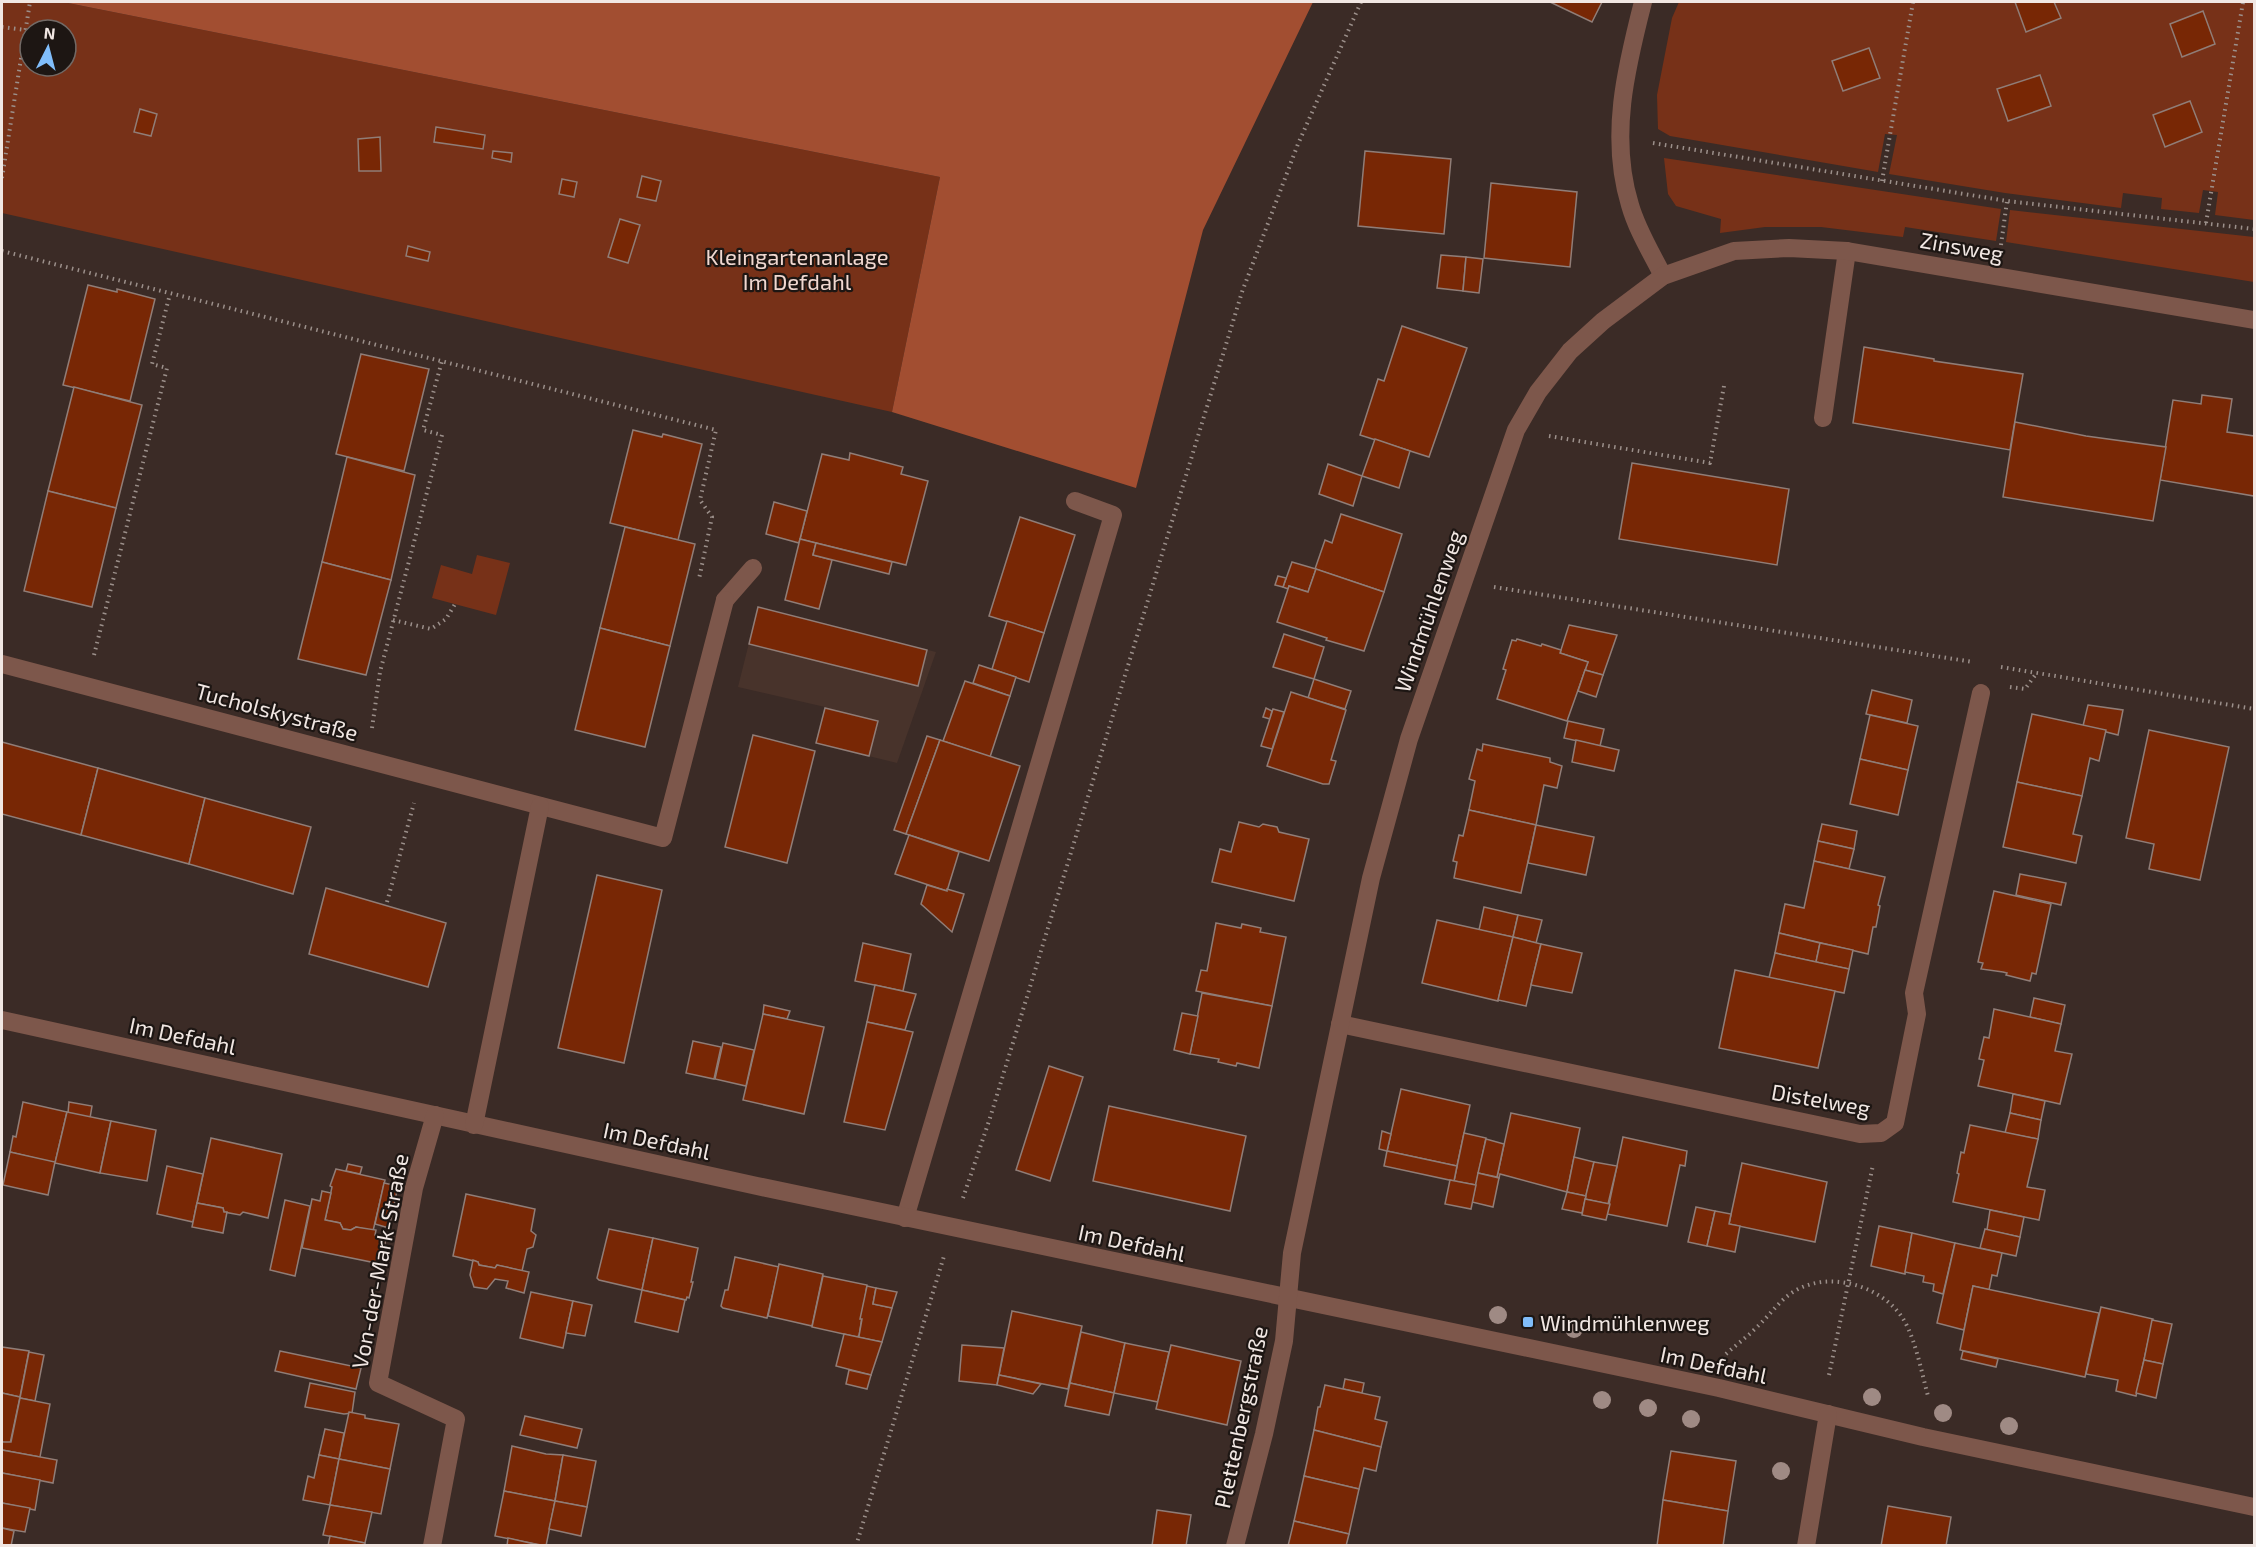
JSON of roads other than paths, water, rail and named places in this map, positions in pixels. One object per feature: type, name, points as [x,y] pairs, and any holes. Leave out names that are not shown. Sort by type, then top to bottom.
[{"type":"street","points":[[1643,2],[1626,65],[1619,137],[1621,172],[1630,208],[1663,276]]},
{"type":"street","name":"Zinsweg","points":[[1663,276],[1734,251],[1789,248],[1847,251],[2254,320]]},
{"type":"street","points":[[1823,418],[1847,251]]},
{"type":"street","name":"Windmühlenweg","points":[[1288,1298],[1293,1253],[1371,878],[1409,739],[1516,430],[1538,392],[1570,351],[1603,321],[1663,276]]},
{"type":"street","points":[[905,1218],[1113,515],[1075,501]]},
{"type":"street","name":"Tucholskystraße","points":[[2,664],[663,838],[725,600],[753,568]]},
{"type":"street","name":"Distelweg","points":[[1340,1024],[1860,1134],[1881,1133],[1896,1123],[1917,1014],[1914,993],[1981,693]]},
{"type":"street","points":[[474,1125],[540,806]]},
{"type":"street","name":"Im Defdahl","points":[[2,1020],[905,1218],[1719,1388],[1934,1439],[2254,1507]]},
{"type":"street","name":"Von-der-Mark-Straße","points":[[432,1545],[456,1419],[378,1383],[414,1188],[435,1115]]},
{"type":"street","name":"Plettenbergstraße","points":[[1235,1545],[1264,1434],[1284,1341],[1288,1298]]},
{"type":"street","points":[[1806,1545],[1828,1414]]},
{"type":"place","name":"Windmühlenweg","points":[[1528,1322]]},
{"type":"park label","name":"Kleingartenanlage Im Defdahl","points":[[797,268]]}]
